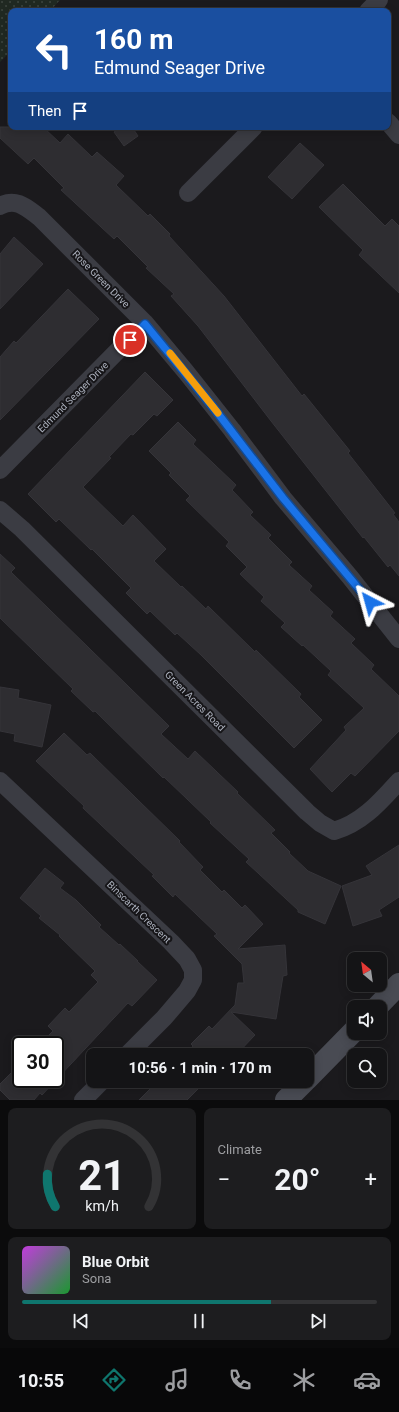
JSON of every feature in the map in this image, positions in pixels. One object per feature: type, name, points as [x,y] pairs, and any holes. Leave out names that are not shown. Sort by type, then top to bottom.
[{"type":"main road","points":[[384,1000],[399,984]]},
{"type":"main road","points":[[314,1072],[347,1038]]},
{"type":"main road","points":[[286,1100],[298,1088]]},
{"type":"street","points":[[371,8],[379,0]]},
{"type":"street","points":[[391,126],[399,136]]},
{"type":"street","points":[[188,193],[251,130]]},
{"type":"street","name":"Rose Green Drive","points":[[0,206],[4,203],[22,204],[39,218],[145,324],[213,407],[283,498],[399,639]]},
{"type":"street","name":"Edmund Seager Drive","points":[[0,470],[145,324]]},
{"type":"street","name":"Green Acres Road","points":[[0,510],[22,529],[307,812],[320,823],[334,831],[360,819],[376,806],[399,781]]},
{"type":"street","name":"Binscarth Crescent","points":[[0,781],[170,942],[187,959],[193,970],[193,980],[187,991],[164,1018],[134,1048]]},
{"type":"street","points":[[83,1100],[95,1088]]},
{"type":"shaded area","points":[[0,0],[60,0],[53,8],[8,8],[8,54],[0,62]]},
{"type":"building","points":[[0,127],[8,127],[8,130],[46,130],[60,143],[68,134],[92,157],[97,152],[124,176],[116,185],[148,216],[150,214],[170,234],[169,236],[224,296],[302,396],[304,394],[350,451],[348,453],[395,513],[393,514],[399,522],[399,576],[390,565],[388,567],[364,537],[363,538],[198,326],[171,296],[174,294],[146,268],[148,267],[117,236],[114,239],[61,190],[64,188],[34,158],[28,164],[0,138]]},
{"type":"building","points":[[117,130],[134,130],[138,136],[124,146],[114,132]]},
{"type":"building","points":[[300,143],[324,165],[292,199],[268,177]]},
{"type":"building","points":[[343,184],[385,226],[392,219],[399,226],[399,293],[359,255],[363,250],[319,207]]},
{"type":"building","points":[[14,237],[43,264],[0,309],[0,254]]},
{"type":"building","points":[[68,289],[99,319],[0,420],[0,357],[14,341],[16,343]]},
{"type":"building","points":[[145,372],[173,400],[157,416],[154,414],[133,435],[131,434],[109,457],[111,458],[83,487],[123,526],[133,515],[166,549],[154,561],[206,609],[208,606],[301,694],[299,697],[322,720],[294,748],[177,633],[175,635],[150,611],[147,614],[126,593],[131,588],[92,549],[91,550],[59,519],[56,522],[28,494]]},
{"type":"building","points":[[178,422],[196,440],[193,444],[236,485],[232,490],[253,512],[250,515],[271,535],[268,538],[292,562],[289,565],[312,586],[309,590],[333,612],[330,616],[355,639],[351,643],[374,665],[371,669],[399,696],[399,731],[355,776],[351,773],[332,792],[310,769],[346,730],[344,727],[364,708],[328,675],[331,671],[281,627],[285,623],[261,601],[264,597],[240,574],[247,567],[226,546],[229,542],[186,500],[190,496],[169,475],[171,473],[149,451]]},
{"type":"building","points":[[0,554],[15,568],[11,572],[169,726],[161,734],[188,759],[195,751],[275,830],[271,833],[308,871],[341,886],[325,924],[298,912],[298,910],[246,862],[249,859],[95,711],[93,712],[71,691],[73,689],[0,618]]},
{"type":"building","points":[[0,687],[19,690],[18,698],[51,705],[42,747],[14,741],[15,734],[0,731]]},
{"type":"building","points":[[64,733],[87,755],[90,753],[180,841],[179,842],[203,867],[200,870],[222,892],[224,890],[242,908],[245,905],[263,924],[238,949],[285,945],[287,975],[283,976],[276,1019],[231,1012],[255,1035],[243,1048],[191,1048],[193,1046],[191,1044],[209,1026],[212,1029],[235,1005],[238,983],[244,983],[242,964],[214,936],[217,934],[175,894],[173,897],[152,876],[154,875],[36,761]]},
{"type":"building","points":[[399,845],[399,897],[379,910],[382,916],[353,926],[342,886],[372,875],[366,866]]},
{"type":"building","points":[[45,868],[64,883],[60,888],[76,900],[101,925],[99,927],[119,945],[120,944],[157,980],[132,1006],[128,1003],[64,1071],[64,1036],[48,1036],[53,1031],[48,1026],[65,1008],[69,1012],[98,982],[91,975],[95,971],[59,936],[60,935],[39,918],[41,916],[20,898]]},
{"type":"building","points":[[12,1072],[12,1088],[49,1088],[42,1095],[40,1093],[34,1100],[10,1100],[0,1090],[0,1084]]},
{"type":"building","points":[[151,1088],[199,1088],[187,1100],[139,1100]]},
{"type":"slow traffic","points":[[170,353],[218,413]]},
{"type":"route","points":[[130,340],[145,324],[186,372],[232,430],[283,498],[370,602]]}]
